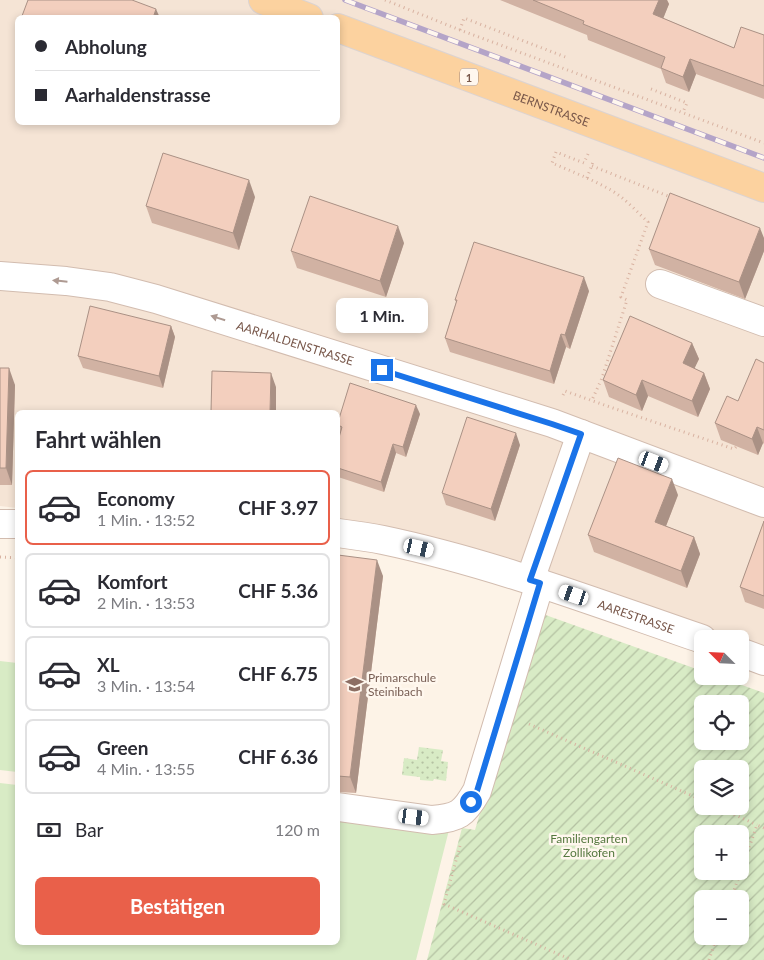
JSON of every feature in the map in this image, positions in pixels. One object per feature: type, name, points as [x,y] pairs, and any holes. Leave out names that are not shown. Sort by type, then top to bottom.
[{"type":"main road","points":[[263,0],[302,15]]},
{"type":"main road","name":"BERNSTRASSE","points":[[340,29],[764,188]]},
{"type":"street","name":"AARHALDENSTRASSE","points":[[0,276],[66,281],[110,287],[156,299],[524,414],[764,503]]},
{"type":"street","points":[[660,284],[764,322]]},
{"type":"street","points":[[340,807],[432,820],[457,815],[466,809],[471,802],[477,791],[535,581],[581,434]]},
{"type":"street","points":[[0,524],[15,524]]},
{"type":"street","name":"AARESTRASSE","points":[[340,533],[381,540],[486,566],[694,636]]},
{"type":"street","points":[[749,655],[764,661]]},
{"type":"path","points":[[385,0],[460,30],[764,143]]},
{"type":"path","points":[[460,30],[464,18],[568,58]]},
{"type":"path","points":[[651,89],[687,102],[684,112]]},
{"type":"path","points":[[579,161],[556,152],[552,163],[611,190],[648,222],[620,297],[627,300],[602,378],[592,400]]},
{"type":"path","points":[[587,178],[593,164],[680,201]]},
{"type":"path","points":[[568,392],[610,408],[734,448],[737,446]]},
{"type":"path","points":[[0,558],[15,558]]},
{"type":"path","points":[[521,720],[694,796]]},
{"type":"path","points":[[471,802],[444,904],[572,960]]},
{"type":"path","points":[[736,815],[764,828]]},
{"type":"path","points":[[733,890],[757,824]]},
{"type":"path","points":[[709,960],[714,945]]},
{"type":"shaded area","points":[[0,0],[764,0],[764,661],[749,647],[749,630],[694,630],[694,637],[340,534],[340,410],[15,410],[15,508],[0,506]]},
{"type":"green space","name":"Familiengarten Zollikofen","points":[[540,613],[694,668],[694,685],[742,685],[764,693],[764,960],[427,960],[462,828],[475,830]]},
{"type":"green space","points":[[0,661],[15,663],[15,772],[0,770]]},
{"type":"green space","points":[[419,747],[443,750],[441,761],[448,762],[446,781],[434,779],[433,781],[420,780],[420,777],[402,775],[404,758],[417,760]]},
{"type":"green space","points":[[0,783],[15,785],[15,945],[340,945],[340,818],[449,830],[416,960],[0,960]]},
{"type":"building","points":[[28,0],[132,0],[156,9],[154,15],[22,15]]},
{"type":"building","points":[[533,0],[659,0],[653,14],[734,48],[741,27],[764,35],[764,86],[690,59],[683,77],[661,68],[665,57],[583,24],[584,21]]},
{"type":"building","points":[[163,153],[249,180],[233,233],[146,206]]},
{"type":"building","points":[[670,193],[760,228],[739,282],[649,249]]},
{"type":"building","points":[[310,196],[398,226],[380,281],[291,251]]},
{"type":"building","points":[[474,242],[584,277],[565,335],[561,334],[550,371],[445,338]]},
{"type":"building","points":[[90,306],[171,326],[159,376],[78,356]]},
{"type":"building","points":[[630,316],[692,343],[683,363],[704,373],[692,401],[642,380],[636,395],[603,380]]},
{"type":"building","points":[[756,359],[764,363],[764,430],[757,427],[752,439],[715,423],[727,396],[738,401]]},
{"type":"building","points":[[0,368],[9,368],[6,468],[0,468]]},
{"type":"building","points":[[212,371],[271,373],[270,410],[211,410]]},
{"type":"building","points":[[350,383],[416,405],[403,447],[393,444],[381,482],[340,469],[340,434],[342,427],[340,426],[340,416]]},
{"type":"building","points":[[467,417],[516,433],[491,509],[442,493]]},
{"type":"building","points":[[618,458],[672,479],[655,522],[694,537],[681,571],[588,535]]},
{"type":"building","points":[[764,521],[764,596],[740,587]]},
{"type":"building","name":"Primarschule Steinibach","points":[[340,555],[377,560],[350,777],[340,776]]},
{"type":"railway","points":[[345,0],[764,158]]},
{"type":"place","name":"Primarschule Steinibach","points":[[354,684]]},
{"type":"route","points":[[382,370],[581,434],[530,580],[540,583],[477,791],[471,802]]}]
